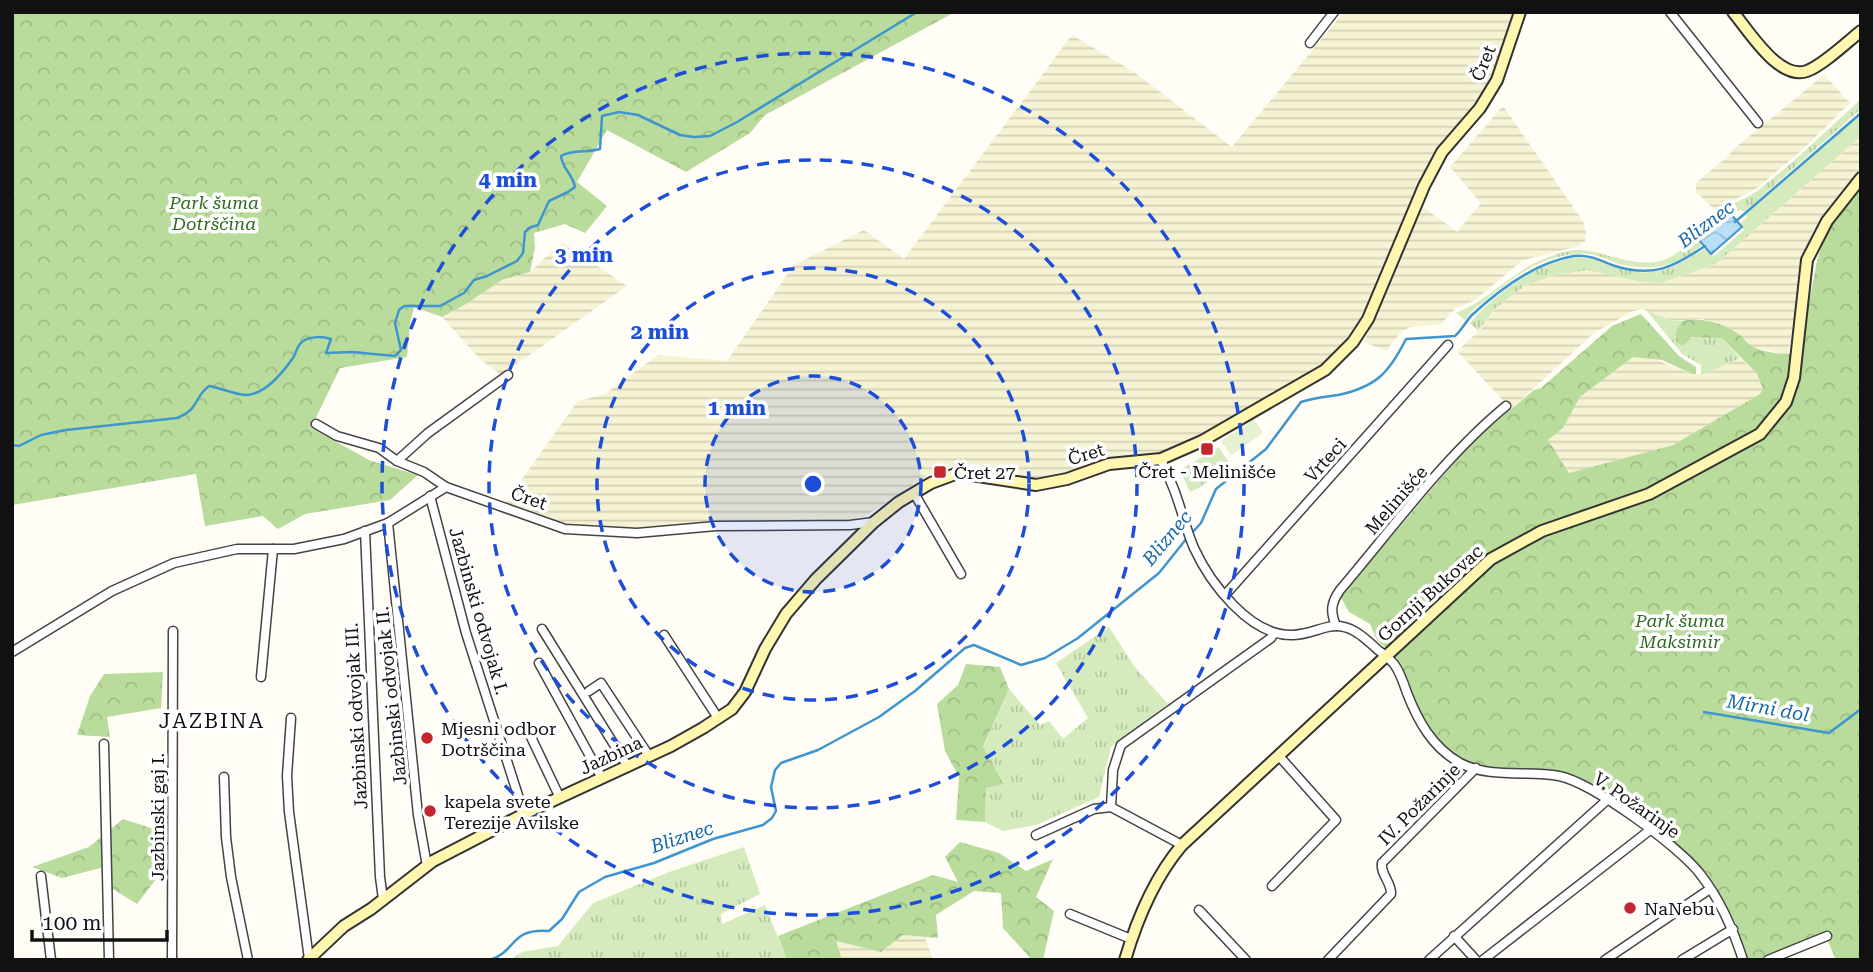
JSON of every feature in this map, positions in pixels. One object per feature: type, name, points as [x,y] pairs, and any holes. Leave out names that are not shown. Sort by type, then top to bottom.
[{"type":"street","points":[[1310,43],[1334,12]]},
{"type":"street","name":"Čret","points":[[316,424],[337,436],[379,448],[397,461],[424,472],[446,487],[565,529],[601,533],[637,533],[716,526],[874,522],[931,482],[958,473],[1036,485],[1067,479],[1109,464],[1161,459],[1202,441],[1325,370],[1353,342],[1368,319],[1424,186],[1442,152],[1480,108],[1497,80],[1520,12]]},
{"type":"street","points":[[1670,12],[1758,124]]},
{"type":"street","points":[[1733,12],[1777,64],[1792,72],[1809,70],[1861,32]]},
{"type":"street","name":"Gornji Bukovac","points":[[1125,960],[1131,939],[1161,873],[1182,845],[1491,559],[1542,531],[1649,494],[1760,434],[1786,402],[1794,378],[1807,260],[1827,220],[1861,177]]},
{"type":"street","name":"Vrteci","points":[[1225,595],[1448,345]]},
{"type":"street","points":[[397,461],[428,433],[508,375]]},
{"type":"street","name":"Melinišće","points":[[1336,626],[1331,607],[1340,590],[1446,466],[1487,421],[1506,406]]},
{"type":"street","points":[[1161,459],[1195,550],[1225,595],[1246,617],[1274,633],[1303,635],[1336,626],[1355,631],[1385,656]]},
{"type":"street","points":[[12,652],[112,591],[174,563],[237,549],[294,549],[344,539],[388,523],[446,487]]},
{"type":"street","points":[[914,492],[961,574]]},
{"type":"street","name":"Jazbinski odvojak I.","points":[[430,496],[466,632],[524,814]]},
{"type":"street","name":"Jazbina","points":[[308,960],[344,926],[427,866],[524,814],[649,757],[704,728],[732,709],[745,692],[765,649],[786,614],[816,579],[874,522]]},
{"type":"street","name":"Jazbinski odvojak II.","points":[[388,523],[418,815],[427,866]]},
{"type":"street","name":"Jazbinski odvojak III.","points":[[365,531],[371,706],[383,900]]},
{"type":"street","points":[[261,677],[272,549]]},
{"type":"street","points":[[542,629],[628,767]]},
{"type":"street","name":"Jazbinski gaj I.","points":[[172,960],[173,631]]},
{"type":"street","points":[[1111,807],[1113,770],[1121,745],[1177,707],[1271,638],[1274,633]]},
{"type":"street","points":[[664,635],[718,718]]},
{"type":"street","name":"V. Požarinje","points":[[1385,656],[1394,665],[1417,718],[1431,738],[1458,761],[1476,768],[1509,774],[1558,776],[1575,781],[1650,830],[1694,867],[1733,929],[1743,960]]},
{"type":"street","points":[[539,663],[602,778]]},
{"type":"street","points":[[589,691],[601,683],[649,757]]},
{"type":"street","points":[[291,718],[288,788],[308,960]]},
{"type":"street","points":[[531,737],[560,798]]},
{"type":"street","points":[[104,744],[109,960]]},
{"type":"street","points":[[1272,886],[1336,820],[1279,756]]},
{"type":"street","name":"IV. Požarinje","points":[[1328,960],[1391,894],[1382,863],[1476,768]]},
{"type":"street","points":[[224,777],[229,864],[248,960]]},
{"type":"street","points":[[1429,960],[1607,800]]},
{"type":"street","points":[[1036,835],[1094,809],[1111,807],[1182,845]]},
{"type":"street","points":[[1483,960],[1650,830]]},
{"type":"street","points":[[41,876],[51,960]]},
{"type":"street","points":[[1605,960],[1710,889]]},
{"type":"street","points":[[1199,910],[1246,960]]},
{"type":"street","points":[[1070,914],[1131,939]]},
{"type":"street","points":[[1682,960],[1733,929]]},
{"type":"street","points":[[1454,936],[1476,960]]},
{"type":"street","points":[[1768,960],[1828,936]]},
{"type":"shaded area","points":[[1344,12],[1513,12],[1494,77],[1486,93],[1430,164],[1360,319],[1339,350],[1323,364],[1174,448],[1154,454],[1111,459],[1064,474],[1030,479],[997,472],[977,464],[945,467],[935,470],[863,517],[848,520],[706,522],[630,529],[592,528],[564,524],[504,504],[578,401],[605,394],[658,355],[727,361],[794,265],[864,230],[904,259],[1072,35],[1134,72],[1232,147]]},
{"type":"shaded area","points":[[1824,75],[1850,103],[1803,149],[1757,188],[1715,210],[1696,192],[1696,183]]},
{"type":"shaded area","points":[[1503,106],[1583,221],[1585,241],[1579,246],[1523,260],[1475,300],[1456,308],[1441,324],[1410,327],[1400,333],[1386,351],[1364,342],[1423,207],[1457,232],[1481,203],[1450,167]]},
{"type":"shaded area","points":[[1861,136],[1861,168],[1824,213],[1813,231],[1805,254],[1788,355],[1749,345],[1729,328],[1703,319],[1673,321],[1642,309],[1633,311],[1595,332],[1511,409],[1457,351],[1482,328],[1496,308],[1523,287],[1551,276],[1587,270],[1661,283],[1716,264]]},
{"type":"shaded area","points":[[562,242],[627,286],[501,375],[481,360],[442,317],[500,281],[530,272]]},
{"type":"shaded area","points":[[1633,357],[1649,357],[1692,374],[1705,374],[1740,358],[1757,374],[1763,389],[1760,394],[1673,445],[1569,473],[1548,440],[1563,428],[1580,397]]},
{"type":"shaded area","points":[[903,935],[925,937],[933,960],[842,960],[836,941],[881,952]]},
{"type":"green space","name":"Park šuma Dotrščina","points":[[12,12],[955,12],[765,115],[750,133],[686,172],[607,130],[577,182],[607,206],[585,233],[565,224],[534,233],[535,248],[530,272],[502,280],[442,317],[414,307],[407,357],[340,368],[311,428],[371,461],[418,475],[390,500],[305,514],[278,529],[263,516],[205,526],[196,474],[12,505]]},
{"type":"green space","points":[[1861,99],[1861,109],[1744,212],[1728,212],[1698,238],[1702,243],[1688,256],[1651,268],[1619,264],[1588,254],[1551,259],[1519,275],[1499,289],[1465,320],[1456,313],[1480,301],[1522,270],[1564,252],[1582,250],[1640,262],[1669,258],[1684,248],[1716,214],[1771,180]]},
{"type":"green space","points":[[1861,114],[1861,136],[1716,264],[1661,283],[1637,281],[1587,270],[1551,276],[1523,287],[1496,308],[1478,331],[1470,323],[1508,288],[1540,268],[1557,262],[1589,258],[1629,271],[1653,272],[1673,266],[1706,248],[1714,256],[1744,230],[1740,224],[1747,217],[1745,215]]},
{"type":"green space","name":"Park šuma Maksimir","points":[[1861,185],[1861,960],[1836,960],[1825,934],[1759,960],[1746,960],[1735,922],[1695,864],[1570,776],[1551,771],[1498,769],[1479,765],[1448,750],[1428,729],[1418,712],[1397,658],[1377,640],[1370,624],[1349,612],[1340,596],[1474,440],[1534,390],[1541,388],[1612,326],[1641,314],[1679,356],[1696,367],[1696,374],[1662,360],[1633,357],[1580,397],[1563,428],[1548,440],[1569,473],[1673,445],[1760,394],[1763,389],[1757,374],[1722,338],[1692,337],[1683,346],[1676,342],[1676,331],[1682,321],[1705,321],[1721,324],[1759,350],[1799,354],[1817,261],[1828,223]]},
{"type":"green space","points":[[1647,311],[1673,321],[1682,321],[1676,332],[1687,341],[1699,336],[1722,338],[1740,358],[1701,374],[1701,365],[1682,354]]},
{"type":"green space","points":[[1254,419],[1263,433],[1231,455],[1221,441]]},
{"type":"green space","points":[[1219,447],[1229,463],[1201,487],[1190,492],[1180,470]]},
{"type":"green space","points":[[1109,627],[1134,666],[1168,704],[1111,747],[1099,797],[1036,825],[1003,831],[985,822],[986,788],[1004,783],[983,748],[1009,689],[1040,725],[1049,721],[1063,739],[1088,718],[1056,663]]},
{"type":"green space","points":[[966,664],[1000,667],[1009,689],[983,747],[1004,784],[986,788],[985,822],[956,820],[959,777],[945,751],[937,704],[958,685]]},
{"type":"green space","points":[[163,672],[161,708],[107,717],[110,737],[77,735],[90,696],[104,674]]},
{"type":"green space","points":[[123,819],[157,830],[160,874],[137,904],[111,888],[112,865],[62,878],[32,867],[89,847]]},
{"type":"green space","points":[[960,842],[999,853],[1026,871],[1053,859],[1036,897],[1054,911],[1043,960],[1032,960],[1003,928],[1001,893],[974,891],[936,915],[938,938],[903,935],[881,952],[836,941],[842,960],[787,960],[778,936],[933,875],[958,882],[945,857]]},
{"type":"green space","points":[[744,847],[760,894],[721,914],[722,924],[765,905],[787,960],[510,960],[522,952],[558,946],[593,903],[669,872]]},
{"type":"water","points":[[1730,213],[1742,227],[1711,254],[1699,240]]},
{"type":"waterway","points":[[12,445],[19,446],[41,435],[66,430],[177,418],[189,411],[209,386],[243,395],[254,394],[273,381],[293,358],[300,344],[310,338],[331,339],[326,353],[352,352],[395,356],[401,350],[395,323],[399,310],[404,306],[440,306],[464,293],[474,280],[517,261],[523,253],[525,232],[538,225],[549,201],[575,187],[561,156],[600,149],[602,116],[619,112],[638,115],[680,135],[710,136],[917,12]]},
{"type":"waterway","name":"Bliznec","points":[[1735,222],[1861,113]]},
{"type":"waterway","name":"Bliznec","points":[[1191,534],[1201,523],[1216,489],[1266,449],[1301,402],[1351,392],[1372,383],[1394,361],[1406,339],[1455,336],[1472,315],[1507,286],[1532,270],[1560,259],[1585,256],[1641,271],[1673,265],[1705,246]]},
{"type":"waterway","name":"Bliznec","points":[[490,960],[499,956],[520,936],[536,931],[549,931],[562,919],[579,892],[605,877],[654,863],[713,839],[763,825],[776,811],[771,787],[775,770],[781,763],[818,750],[879,717],[915,691],[965,648],[974,645],[1021,665],[1045,658],[1078,638],[1159,573],[1187,538]]},
{"type":"waterway","name":"Mirni dol","points":[[1704,712],[1829,733],[1861,709]]},
{"type":"place","name":"Čret - Melinišće","points":[[1207,449]]},
{"type":"place","name":"Čret 27","points":[[940,472]]},
{"type":"place","name":"Mjesni odbor Dotrščina","points":[[427,738]]},
{"type":"place","name":"kapela svete Terezije Avilske","points":[[430,811]]},
{"type":"place","name":"NaNebu","points":[[1630,908]]},
{"type":"district","name":"JAZBINA","points":[[212,721]]}]
